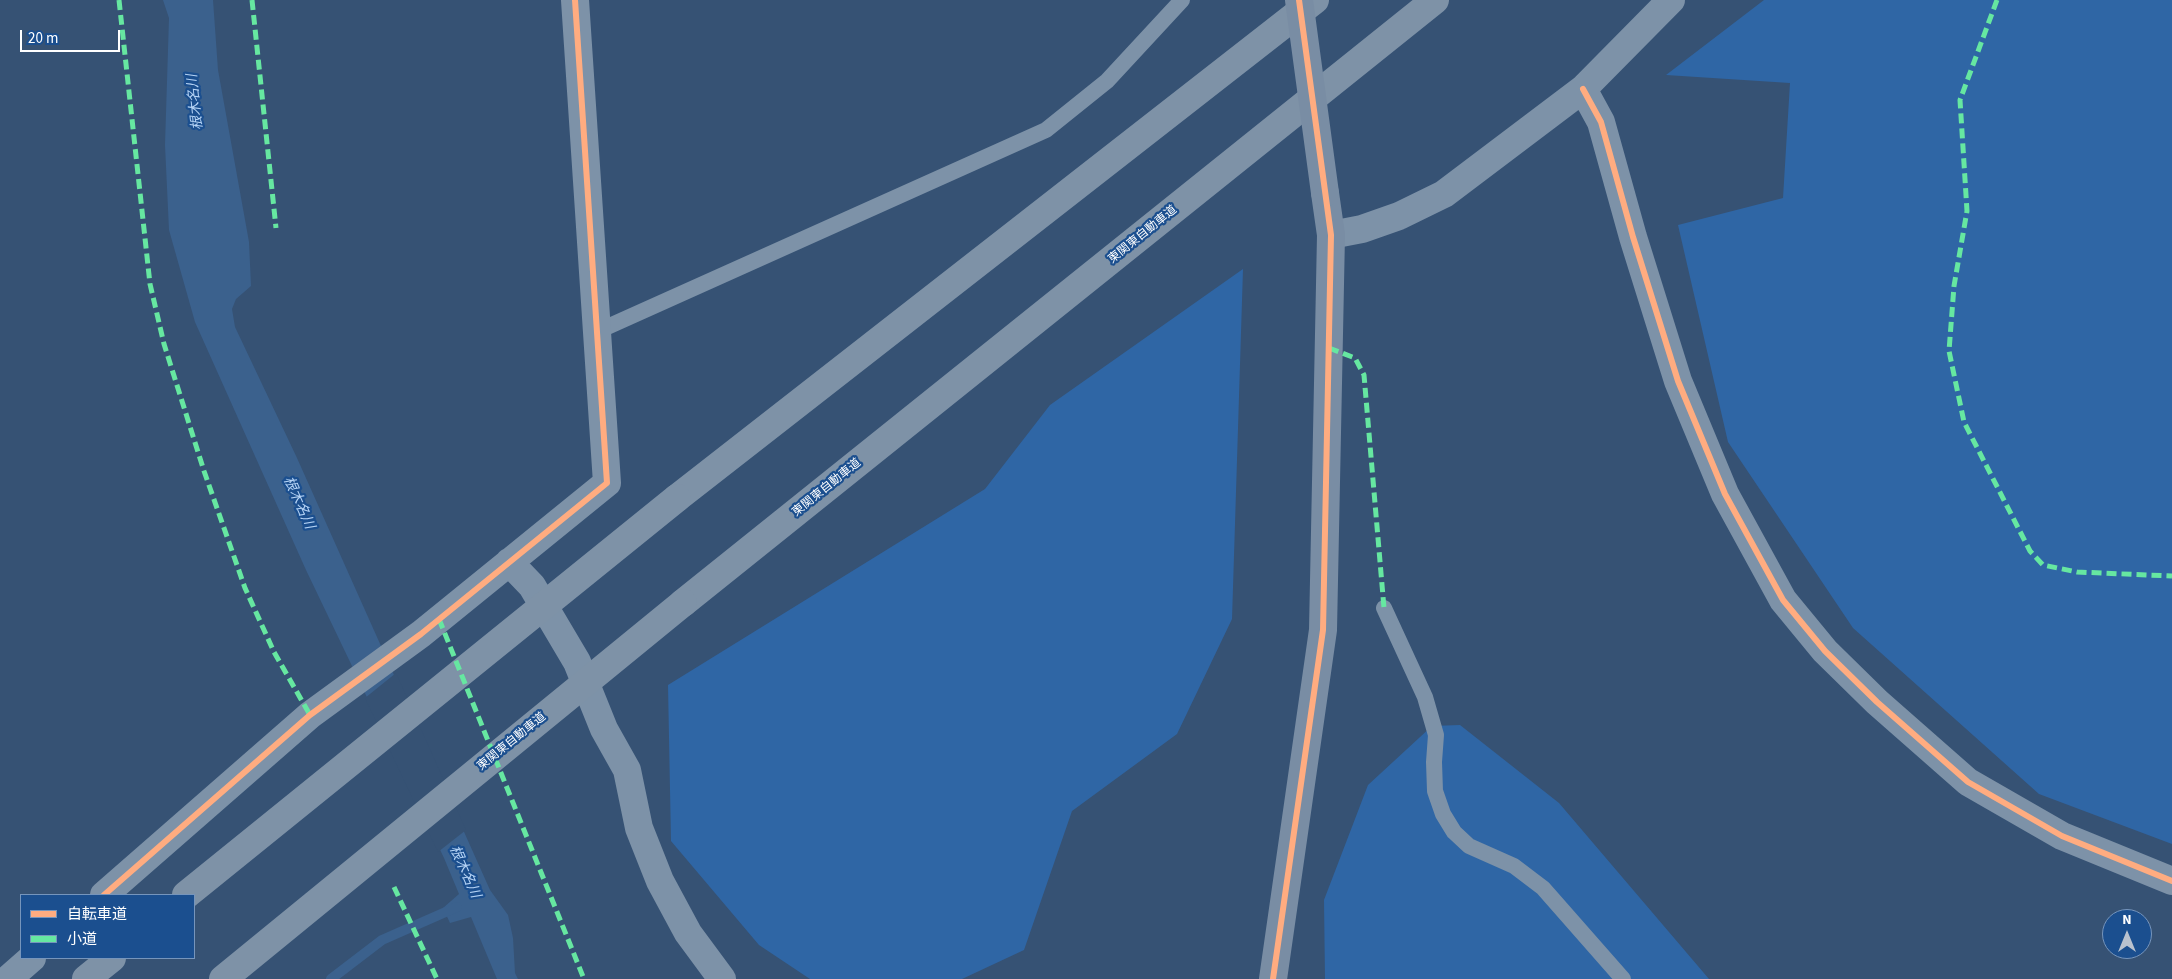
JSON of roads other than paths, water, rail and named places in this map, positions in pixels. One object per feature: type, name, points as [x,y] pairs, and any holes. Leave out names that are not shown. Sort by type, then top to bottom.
[{"type":"highway","points":[[187,894],[677,498],[1315,0]]},
{"type":"highway","name":"東関東自動車道","points":[[223,979],[684,603],[1435,0]]},
{"type":"highway","points":[[86,979],[111,959]]},
{"type":"street","points":[[105,894],[325,704],[421,634],[607,483],[575,0]]},
{"type":"street","points":[[1273,979],[1323,630],[1331,236],[1299,0]]},
{"type":"street","points":[[1331,236],[1362,229],[1398,216],[1444,194],[1582,89],[1671,0]]},
{"type":"street","points":[[1582,89],[1601,122],[1678,382],[1724,494],[1783,600],[1838,664],[1877,702],[1968,782],[2062,836],[2172,881]]},
{"type":"street","points":[[508,562],[532,586],[578,662],[604,729],[627,770],[639,828],[660,880],[688,933],[722,979]]},
{"type":"street","points":[[8,979],[31,959]]},
{"type":"lane","points":[[596,332],[1046,130],[1107,80],[1182,0]]},
{"type":"lane","points":[[1384,608],[1425,697],[1436,735],[1434,762],[1435,792],[1443,814],[1454,832],[1469,846],[1514,866],[1543,888],[1623,979]]},
{"type":"water","name":"根木名川","points":[[163,0],[213,0],[218,70],[249,242],[251,286],[236,299],[232,309],[235,327],[297,458],[490,890],[508,915],[513,938],[515,973],[518,979],[497,979],[471,917],[450,923],[443,908],[459,894],[444,858],[306,570],[195,322],[169,230],[165,145],[169,18]]},
{"type":"waterway","points":[[331,979],[382,940],[457,907]]}]
